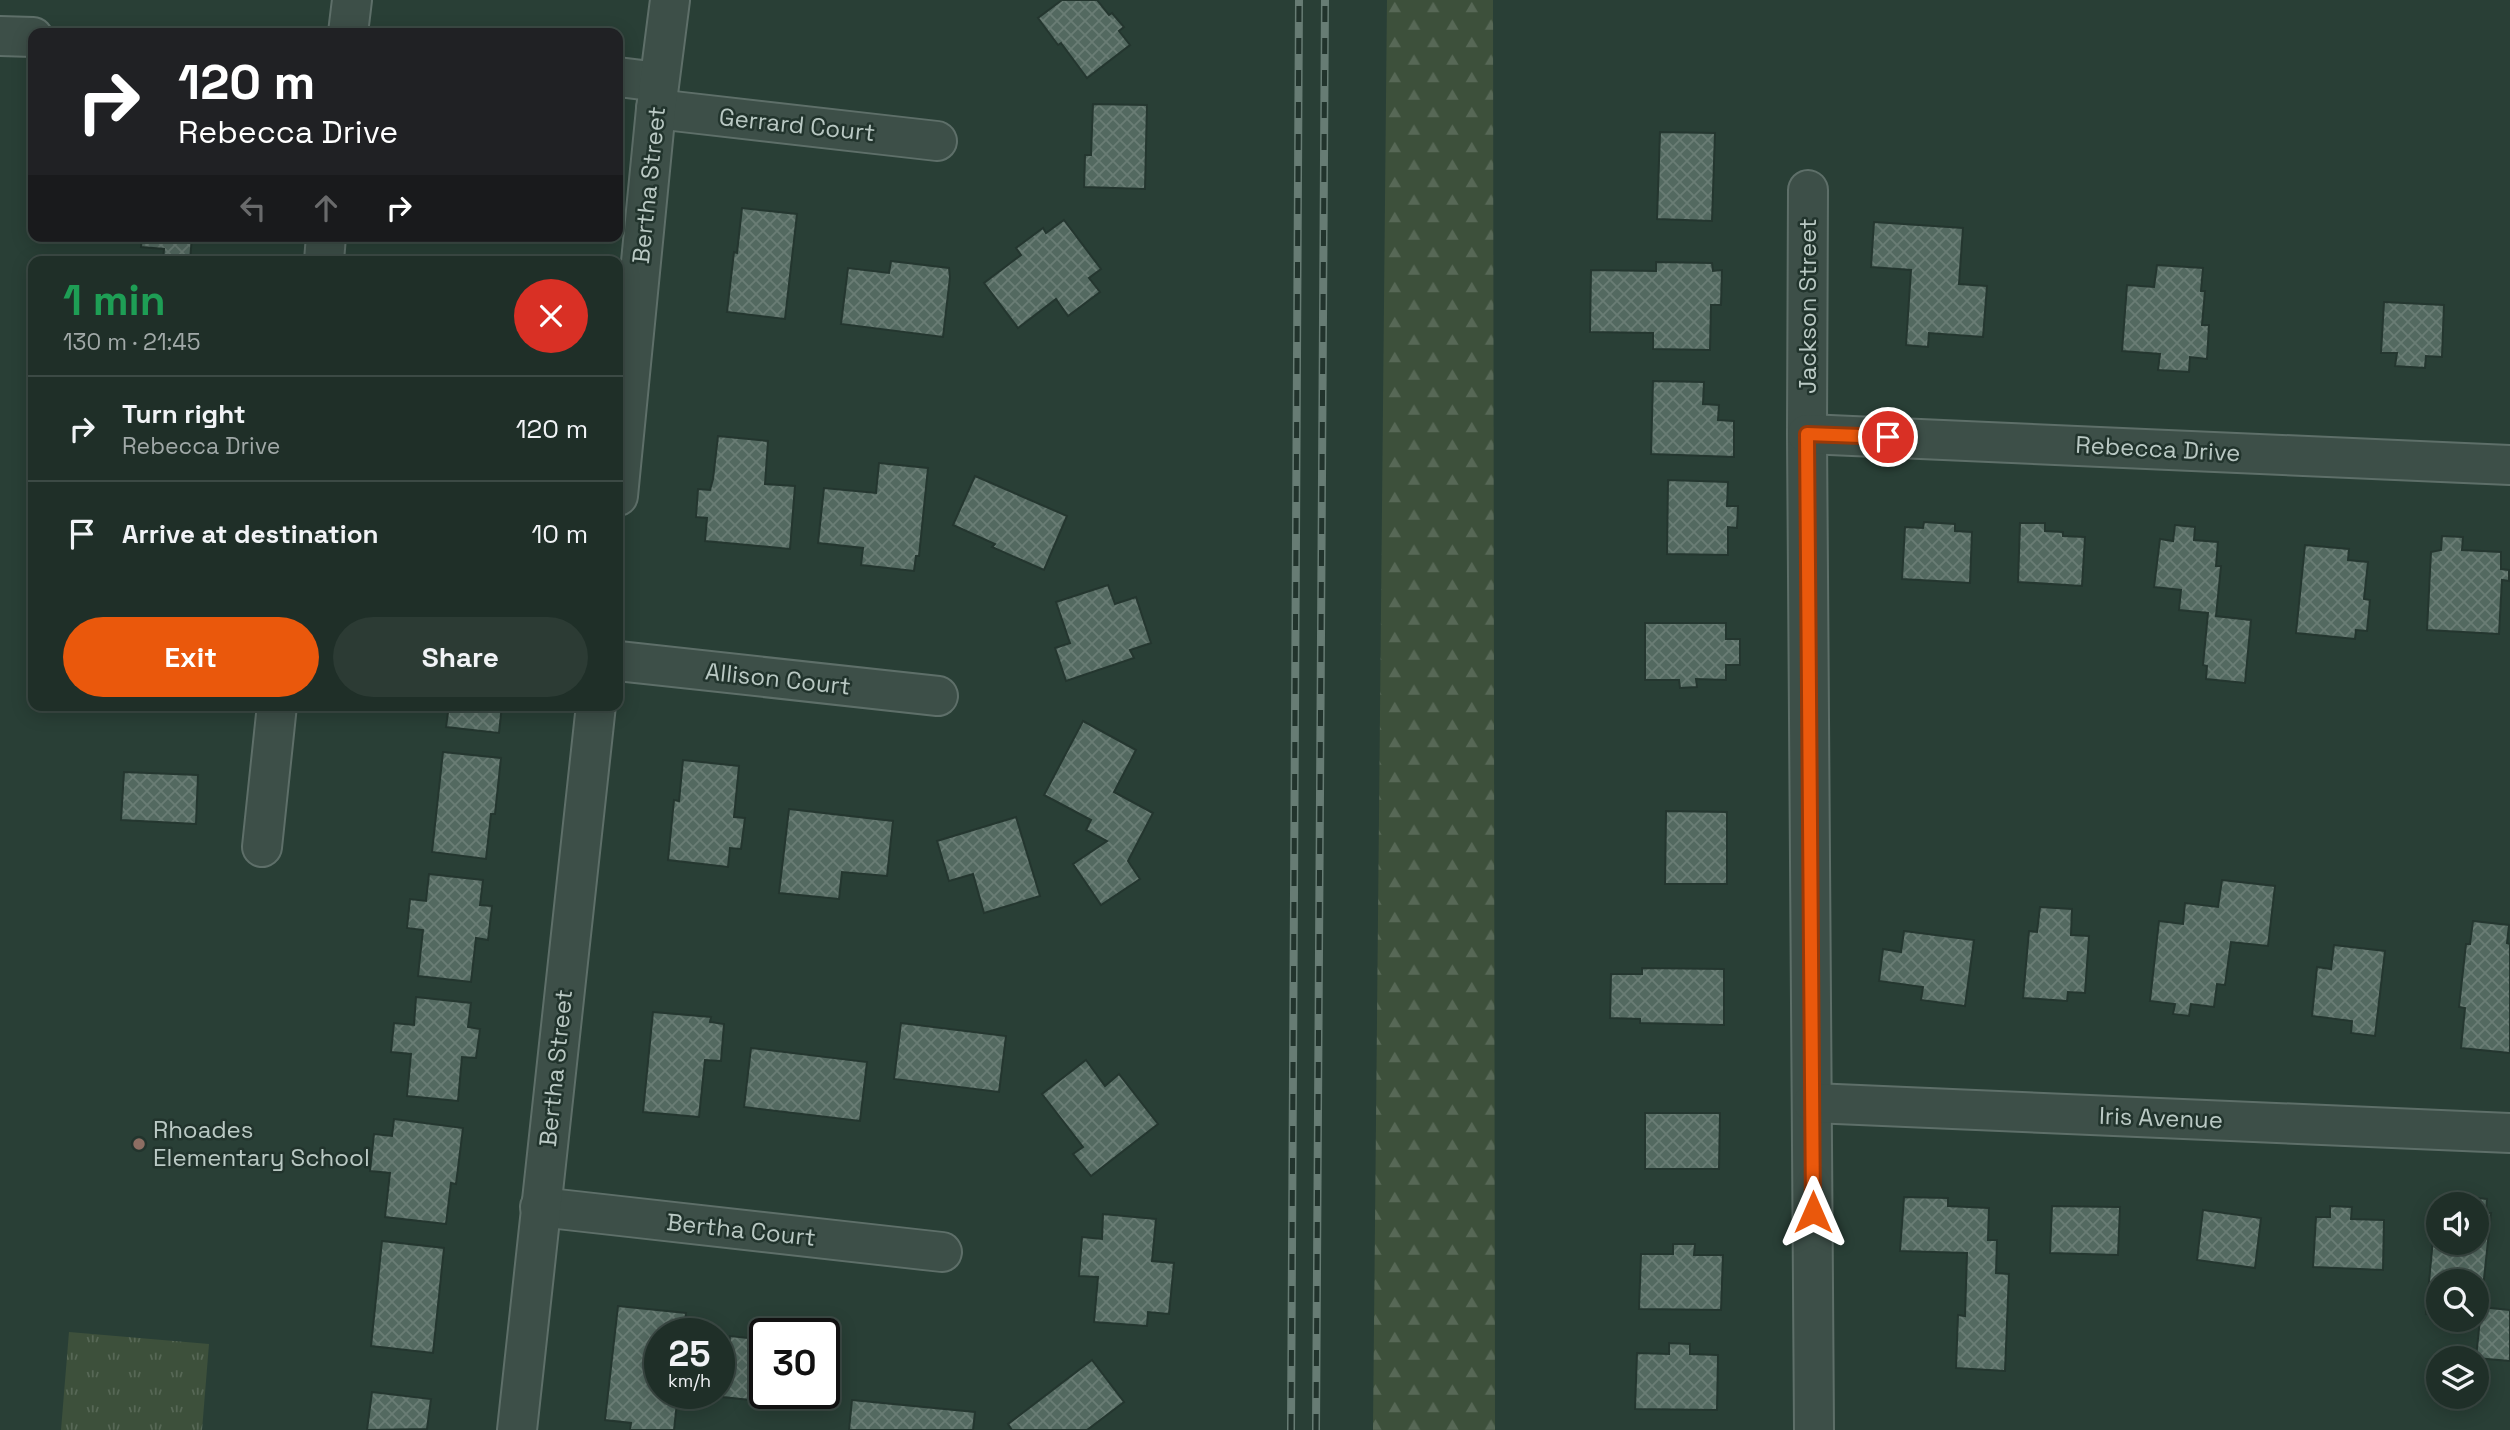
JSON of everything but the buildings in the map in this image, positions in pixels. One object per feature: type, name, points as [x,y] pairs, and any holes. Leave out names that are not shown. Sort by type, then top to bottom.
[{"type":"street","points":[[349,28],[352,0]]},
{"type":"street","name":"Bertha Street","points":[[623,446],[670,0]]},
{"type":"street","points":[[0,36],[28,37]]},
{"type":"street","name":"Gerrard Court","points":[[623,80],[658,96],[937,141]]},
{"type":"street","name":"Jackson Street","points":[[1808,190],[1807,434],[1814,1430]]},
{"type":"street","name":"Rebecca Drive","points":[[1807,434],[2510,464]]},
{"type":"street","name":"Allison Court","points":[[623,662],[938,696]]},
{"type":"street","points":[[262,846],[275,711]]},
{"type":"street","name":"Bertha Street","points":[[517,1430],[595,711]]},
{"type":"street","name":"Iris Avenue","points":[[1813,1103],[2510,1133]]},
{"type":"street","name":"Bertha Court","points":[[540,1207],[942,1252]]},
{"type":"green space","points":[[1387,0],[1493,0],[1495,1430],[1373,1430]]},
{"type":"green space","points":[[69,1332],[209,1344],[202,1430],[61,1430]]},
{"type":"railway","points":[[1291,1430],[1299,0]]},
{"type":"railway","points":[[1316,1430],[1325,0]]},
{"type":"place","name":"Rhoades Elementary School","points":[[139,1144]]},
{"type":"route","points":[[1813,1212],[1807,434],[1888,437]]}]
